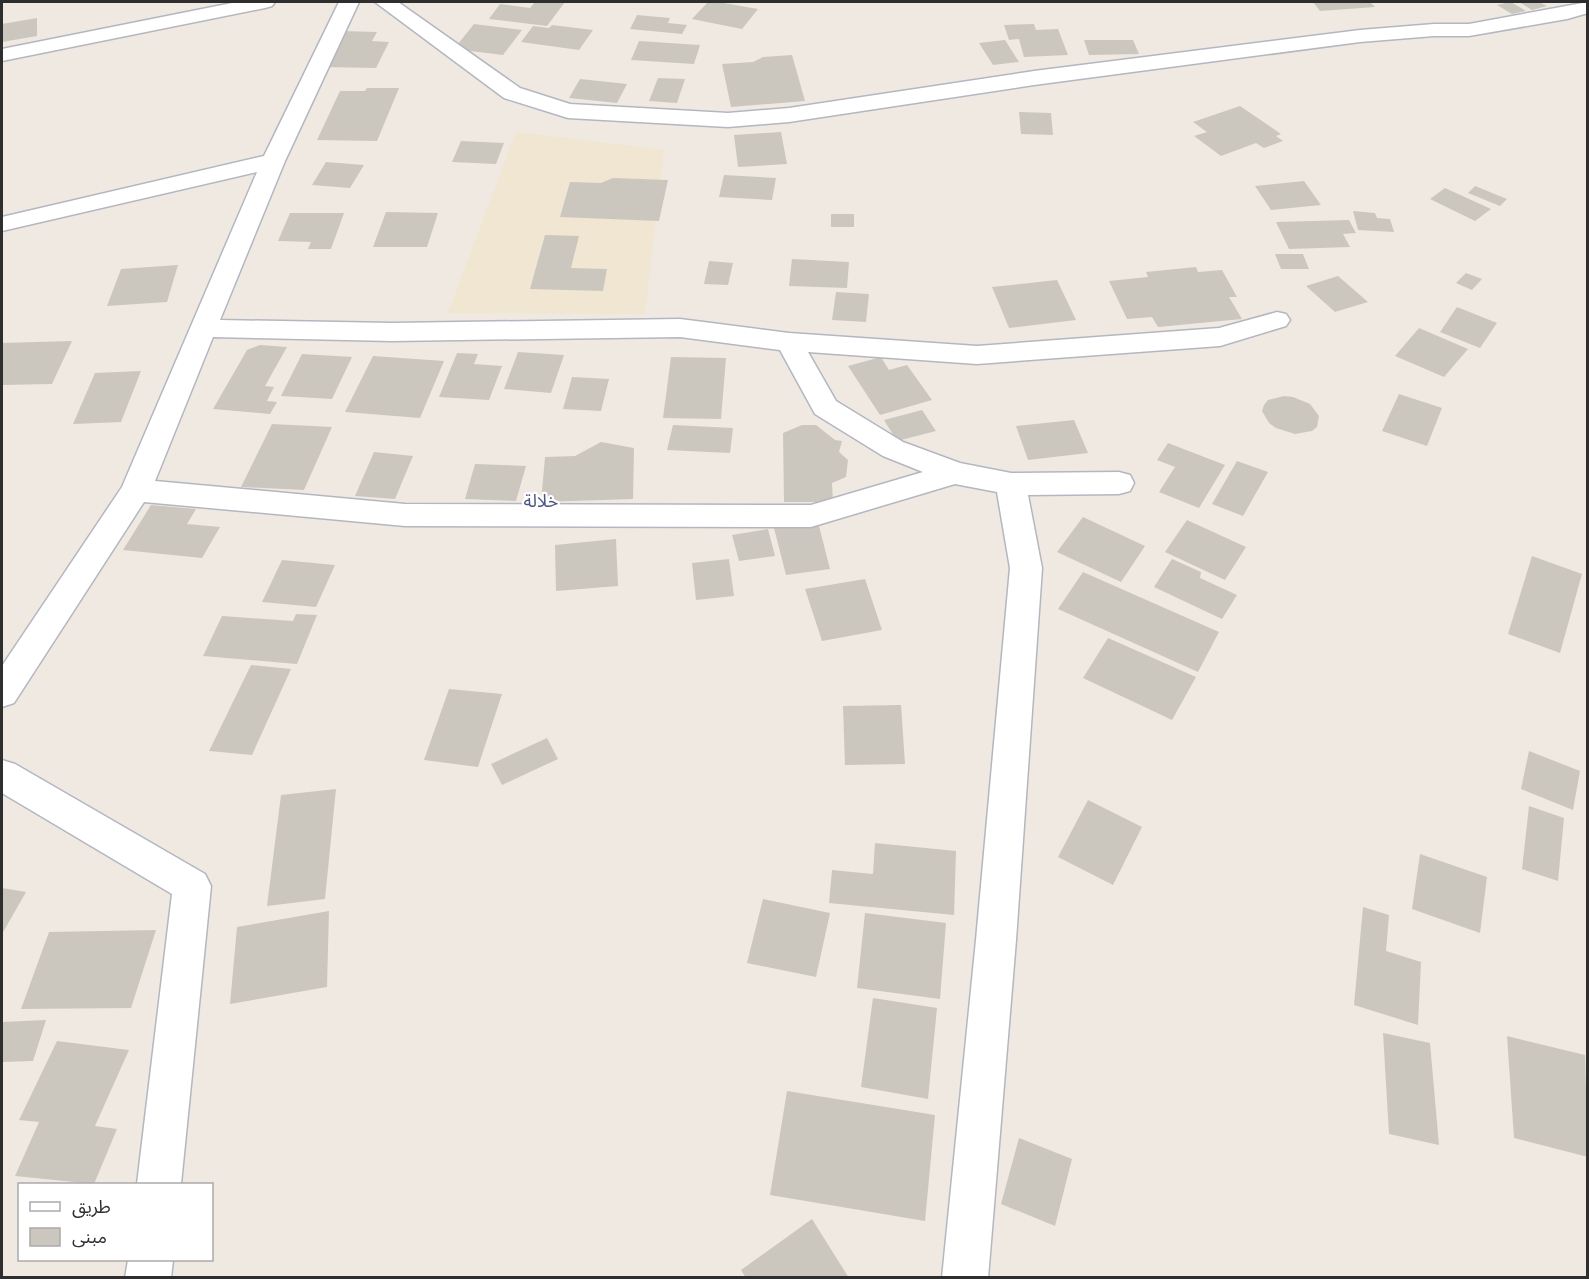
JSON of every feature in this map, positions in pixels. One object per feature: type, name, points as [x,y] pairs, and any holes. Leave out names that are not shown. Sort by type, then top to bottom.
[{"type":"street","points":[[2,55],[265,2]]},
{"type":"street","points":[[2,693],[136,490],[273,161],[349,2]]},
{"type":"street","points":[[385,2],[512,93],[568,111],[728,120],[789,116],[1044,76],[1360,36],[1434,30],[1469,30],[1567,13],[1587,6]]},
{"type":"street","points":[[2,224],[273,161]]},
{"type":"street","points":[[204,328],[392,332],[680,328],[789,342],[977,355],[1220,338],[1278,320]]},
{"type":"street","points":[[789,342],[825,407],[893,449],[955,473],[1011,484],[1119,483]]},
{"type":"street","points":[[136,490],[405,515],[811,516],[955,473]]},
{"type":"street","points":[[965,1278],[998,928],[1026,568],[1011,484]]},
{"type":"street","points":[[2,775],[192,886],[159,1183]]},
{"type":"street","points":[[148,1278],[150,1261]]},
{"type":"shaded area","points":[[516,132],[664,150],[645,314],[448,313]]},
{"type":"building","points":[[535,2],[565,2],[547,26],[489,19],[500,4],[530,8]]},
{"type":"building","points":[[708,2],[758,9],[742,29],[692,19]]},
{"type":"building","points":[[1313,2],[1370,2],[1375,7],[1320,11]]},
{"type":"building","points":[[1511,2],[1526,11],[1512,14],[1497,5]]},
{"type":"building","points":[[1519,2],[1539,2],[1547,6],[1532,10]]},
{"type":"building","points":[[637,15],[670,18],[668,23],[687,25],[682,34],[630,29]]},
{"type":"building","points":[[37,18],[37,36],[2,42],[2,24]]},
{"type":"building","points":[[474,24],[522,30],[503,55],[454,49]]},
{"type":"building","points":[[1034,24],[1036,30],[1058,29],[1068,55],[1024,57],[1019,39],[1009,40],[1004,25]]},
{"type":"building","points":[[552,25],[593,30],[579,50],[521,42],[533,26],[549,28]]},
{"type":"building","points":[[341,31],[377,32],[372,41],[389,42],[376,68],[322,67]]},
{"type":"building","points":[[1005,40],[1019,62],[993,65],[979,43]]},
{"type":"building","points":[[1084,40],[1133,40],[1139,54],[1089,55]]},
{"type":"building","points":[[639,41],[700,45],[694,64],[631,60]]},
{"type":"building","points":[[792,55],[805,101],[731,107],[722,64],[753,62],[763,57]]},
{"type":"building","points":[[658,78],[685,79],[677,103],[649,101]]},
{"type":"building","points":[[580,79],[627,84],[617,103],[569,98]]},
{"type":"building","points":[[367,88],[399,88],[377,141],[317,140],[340,91],[365,91]]},
{"type":"building","points":[[1240,106],[1281,134],[1276,136],[1283,141],[1264,148],[1256,143],[1221,156],[1194,136],[1207,132],[1193,122]]},
{"type":"building","points":[[1019,112],[1051,113],[1053,135],[1021,134]]},
{"type":"building","points":[[781,132],[787,164],[738,167],[734,135]]},
{"type":"building","points":[[461,141],[504,143],[496,164],[452,162]]},
{"type":"building","points":[[326,162],[364,165],[350,188],[312,185]]},
{"type":"building","points":[[724,175],[776,178],[772,200],[719,197]]},
{"type":"building","points":[[613,178],[668,180],[659,221],[560,217],[570,182],[601,183]]},
{"type":"building","points":[[1304,181],[1321,205],[1271,210],[1255,186]]},
{"type":"building","points":[[1475,186],[1507,199],[1500,206],[1468,193]]},
{"type":"building","points":[[1445,188],[1491,209],[1475,221],[1430,199]]},
{"type":"building","points":[[1353,211],[1375,213],[1377,218],[1390,219],[1394,232],[1358,230]]},
{"type":"building","points":[[386,212],[438,213],[427,247],[373,247]]},
{"type":"building","points":[[290,213],[344,213],[331,249],[308,249],[311,242],[278,241]]},
{"type":"building","points":[[831,214],[854,214],[854,227],[831,227]]},
{"type":"building","points":[[1349,220],[1356,233],[1343,234],[1350,247],[1289,249],[1276,222]]},
{"type":"building","points":[[545,235],[579,236],[571,268],[607,269],[603,291],[530,289]]},
{"type":"building","points":[[1275,254],[1303,254],[1309,269],[1281,269]]},
{"type":"building","points":[[792,259],[849,262],[847,288],[789,286]]},
{"type":"building","points":[[709,261],[733,263],[728,285],[704,284]]},
{"type":"building","points":[[178,265],[167,302],[107,306],[121,269]]},
{"type":"building","points":[[1196,267],[1198,272],[1222,270],[1237,297],[1229,297],[1242,319],[1158,327],[1152,317],[1127,319],[1109,281],[1148,277],[1146,272]]},
{"type":"building","points":[[1466,273],[1482,279],[1472,290],[1456,283]]},
{"type":"building","points":[[1338,276],[1368,302],[1335,312],[1306,286]]},
{"type":"building","points":[[1057,280],[1076,320],[1009,328],[992,287]]},
{"type":"building","points":[[836,292],[869,294],[866,322],[832,320]]},
{"type":"building","points":[[1457,307],[1497,323],[1480,348],[1440,332]]},
{"type":"building","points":[[1419,328],[1468,349],[1444,377],[1395,356]]},
{"type":"building","points":[[72,341],[52,384],[2,385],[2,343]]},
{"type":"building","points":[[260,345],[287,347],[265,386],[274,387],[267,401],[277,402],[270,414],[213,409],[247,350]]},
{"type":"building","points":[[518,352],[564,355],[551,393],[504,389]]},
{"type":"building","points":[[457,353],[478,354],[474,364],[502,366],[489,400],[439,397]]},
{"type":"building","points":[[302,354],[352,357],[332,399],[281,396]]},
{"type":"building","points":[[373,356],[444,361],[420,418],[345,412]]},
{"type":"building","points":[[671,357],[726,358],[721,419],[663,418]]},
{"type":"building","points":[[881,357],[889,370],[907,365],[932,400],[880,415],[848,366]]},
{"type":"building","points":[[141,371],[121,422],[73,424],[95,373]]},
{"type":"building","points":[[572,377],[609,379],[601,411],[563,409]]},
{"type":"building","points":[[1399,394],[1442,408],[1427,446],[1382,431]]},
{"type":"building","points":[[1284,396],[1310,404],[1319,416],[1317,427],[1312,431],[1295,434],[1276,428],[1269,423],[1262,411],[1264,405],[1268,400]]},
{"type":"building","points":[[922,410],[936,431],[897,441],[884,420]]},
{"type":"building","points":[[1074,420],[1088,453],[1028,460],[1016,426]]},
{"type":"building","points":[[272,424],[332,427],[304,490],[241,487]]},
{"type":"building","points":[[673,425],[733,428],[730,453],[667,450]]},
{"type":"building","points":[[802,425],[816,425],[835,440],[842,441],[839,452],[848,460],[846,477],[832,483],[833,502],[784,502],[783,433]]},
{"type":"building","points":[[601,442],[634,448],[633,499],[541,502],[545,457],[575,456]]},
{"type":"building","points":[[1168,443],[1225,465],[1199,508],[1159,492],[1175,467],[1157,460]]},
{"type":"building","points":[[374,452],[413,456],[395,499],[355,496]]},
{"type":"building","points":[[1237,461],[1268,472],[1243,516],[1212,504]]},
{"type":"building","points":[[475,464],[526,466],[516,501],[465,499]]},
{"type":"building","points":[[151,505],[196,509],[187,524],[220,527],[202,558],[123,550]]},
{"type":"building","points":[[1083,517],[1145,546],[1121,582],[1057,552]]},
{"type":"building","points":[[1187,520],[1246,547],[1225,580],[1165,552]]},
{"type":"building","points":[[818,522],[830,569],[786,575],[774,528]]},
{"type":"building","points":[[768,529],[775,556],[739,561],[732,535]]},
{"type":"building","points":[[616,539],[618,586],[556,591],[555,545]]},
{"type":"building","points":[[1532,556],[1582,574],[1560,653],[1508,634]]},
{"type":"building","points":[[729,559],[734,596],[696,600],[692,563]]},
{"type":"building","points":[[1172,559],[1201,572],[1200,578],[1237,595],[1222,619],[1154,587]]},
{"type":"building","points":[[282,560],[335,565],[316,607],[262,602]]},
{"type":"building","points":[[1083,572],[1219,632],[1198,672],[1058,609]]},
{"type":"building","points":[[865,579],[882,630],[822,641],[805,589]]},
{"type":"building","points":[[296,614],[317,615],[297,664],[203,656],[222,616],[293,621]]},
{"type":"building","points":[[1108,638],[1196,677],[1172,720],[1083,678]]},
{"type":"building","points":[[251,665],[291,669],[252,755],[209,751]]},
{"type":"building","points":[[449,689],[502,694],[478,767],[424,760]]},
{"type":"building","points":[[901,705],[905,764],[845,765],[843,706]]},
{"type":"building","points":[[547,738],[558,759],[502,785],[491,764]]},
{"type":"building","points":[[1529,751],[1580,771],[1573,810],[1521,789]]},
{"type":"building","points":[[336,789],[325,899],[267,906],[281,795]]},
{"type":"building","points":[[1088,800],[1142,827],[1113,885],[1058,857]]},
{"type":"building","points":[[1529,806],[1564,818],[1558,881],[1522,869]]},
{"type":"building","points":[[875,843],[956,851],[954,915],[829,903],[832,870],[873,874]]},
{"type":"building","points":[[1420,854],[1487,877],[1480,933],[1412,909]]},
{"type":"building","points":[[2,888],[26,892],[2,934]]},
{"type":"building","points":[[763,899],[830,913],[816,977],[747,963]]},
{"type":"building","points":[[1363,907],[1389,915],[1386,951],[1421,962],[1418,1025],[1354,1005]]},
{"type":"building","points":[[329,911],[327,987],[230,1004],[237,927]]},
{"type":"building","points":[[865,913],[946,923],[940,999],[857,988]]},
{"type":"building","points":[[156,930],[131,1008],[21,1009],[49,932]]},
{"type":"building","points":[[873,998],[937,1008],[928,1099],[861,1087]]},
{"type":"building","points":[[46,1020],[33,1061],[2,1062],[2,1022]]},
{"type":"building","points":[[1383,1033],[1430,1043],[1439,1145],[1389,1134]]},
{"type":"building","points":[[1507,1036],[1585,1055],[1588,1157],[1514,1138]]},
{"type":"building","points":[[57,1041],[129,1050],[95,1126],[117,1129],[94,1183],[15,1176],[39,1122],[19,1120]]},
{"type":"building","points":[[787,1091],[935,1115],[925,1221],[770,1195]]},
{"type":"building","points":[[1019,1138],[1072,1159],[1055,1226],[1001,1204]]},
{"type":"building","points":[[812,1219],[849,1278],[746,1278],[741,1270]]},
{"type":"district","name":"خلالة","points":[[541,501]]}]
